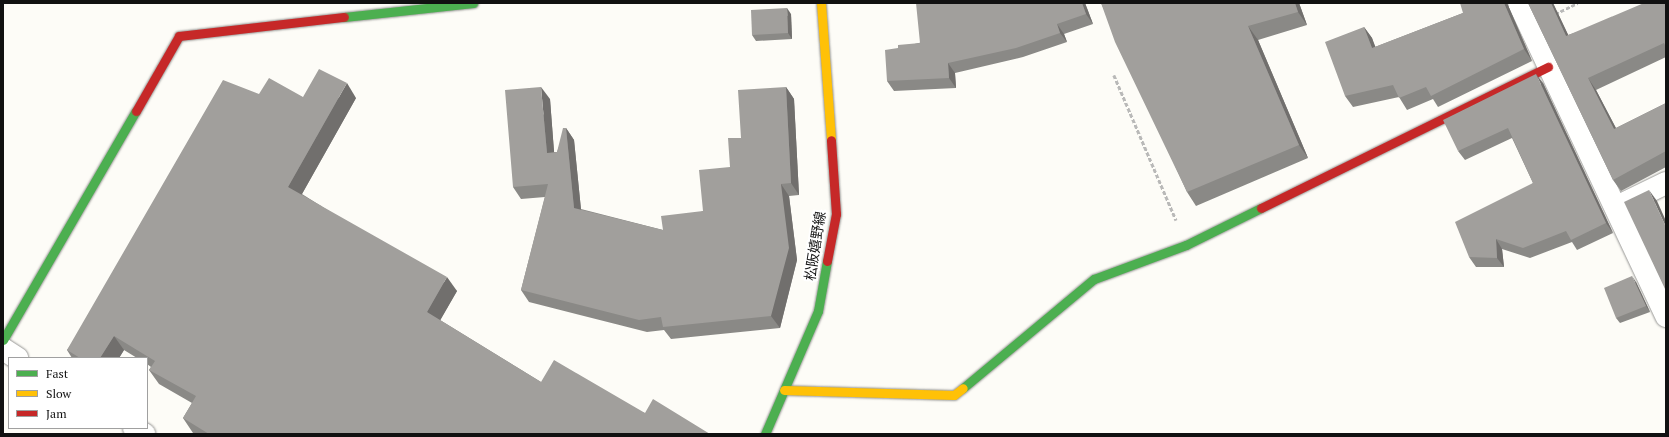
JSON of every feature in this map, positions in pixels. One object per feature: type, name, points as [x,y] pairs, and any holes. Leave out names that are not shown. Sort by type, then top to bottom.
[{"type":"street","points":[[3,340],[179,36],[473,3]]},
{"type":"street","name":"松阪嬉野線","points":[[765,434],[818,311],[836,214],[821,3]]},
{"type":"street","points":[[1519,3],[1666,316]]},
{"type":"street","points":[[784,390],[954,395],[1094,279],[1186,245],[1548,67]]},
{"type":"street","points":[[1615,208],[1666,183]]},
{"type":"street","points":[[3,349],[15,357]]},
{"type":"path","points":[[1114,75],[1186,245]]},
{"type":"building","points":[[916,3],[1082,3],[1086,14],[1057,24],[1060,33],[1016,48],[948,63],[949,78],[887,81],[885,50],[898,48],[898,45],[920,43]]},
{"type":"building","points":[[1101,3],[1295,3],[1298,12],[1248,26],[1299,145],[1187,192],[1115,42]]},
{"type":"building","points":[[1460,3],[1504,3],[1524,49],[1431,96],[1426,87],[1399,98],[1393,85],[1345,96],[1325,42],[1364,27],[1372,48],[1463,13]]},
{"type":"building","points":[[1528,3],[1551,3],[1566,36],[1644,3],[1666,3],[1666,47],[1664,43],[1588,78],[1614,129],[1666,103],[1666,151],[1613,180]]},
{"type":"building","points":[[787,8],[788,33],[752,35],[751,10]]},
{"type":"building","points":[[319,69],[347,83],[288,187],[447,277],[427,312],[541,382],[554,360],[645,413],[653,399],[710,434],[209,434],[183,418],[196,396],[149,370],[155,361],[114,336],[101,357],[78,357],[67,350],[223,80],[259,94],[269,78],[303,97]]},
{"type":"building","points":[[1536,74],[1606,223],[1571,240],[1566,231],[1523,248],[1496,239],[1497,258],[1469,257],[1455,222],[1533,183],[1508,128],[1458,151],[1443,120]]},
{"type":"building","points":[[541,87],[547,153],[557,152],[563,128],[566,128],[574,208],[663,230],[661,216],[703,211],[699,170],[730,167],[728,138],[741,138],[738,90],[786,87],[791,183],[781,184],[789,248],[771,316],[663,327],[661,317],[639,320],[521,290],[548,184],[513,187],[505,90]]},
{"type":"building","points":[[1649,190],[1666,227],[1666,291],[1624,202]]},
{"type":"building","points":[[1632,276],[1646,306],[1616,318],[1604,288]]},
{"type":"traffic: fast","points":[[344,17],[473,3]]},
{"type":"traffic: fast","points":[[3,340],[136,111]]},
{"type":"traffic: fast","points":[[963,388],[1094,279],[1186,245],[1261,208]]},
{"type":"traffic: fast","points":[[765,434],[818,311],[827,261]]},
{"type":"traffic: slow","points":[[821,3],[831,140]]},
{"type":"traffic: slow","points":[[784,390],[954,395],[963,388]]},
{"type":"traffic: jam","points":[[136,111],[179,36],[344,17]]},
{"type":"traffic: jam","points":[[1261,208],[1548,67]]},
{"type":"traffic: jam","points":[[827,261],[836,214],[831,140]]}]
